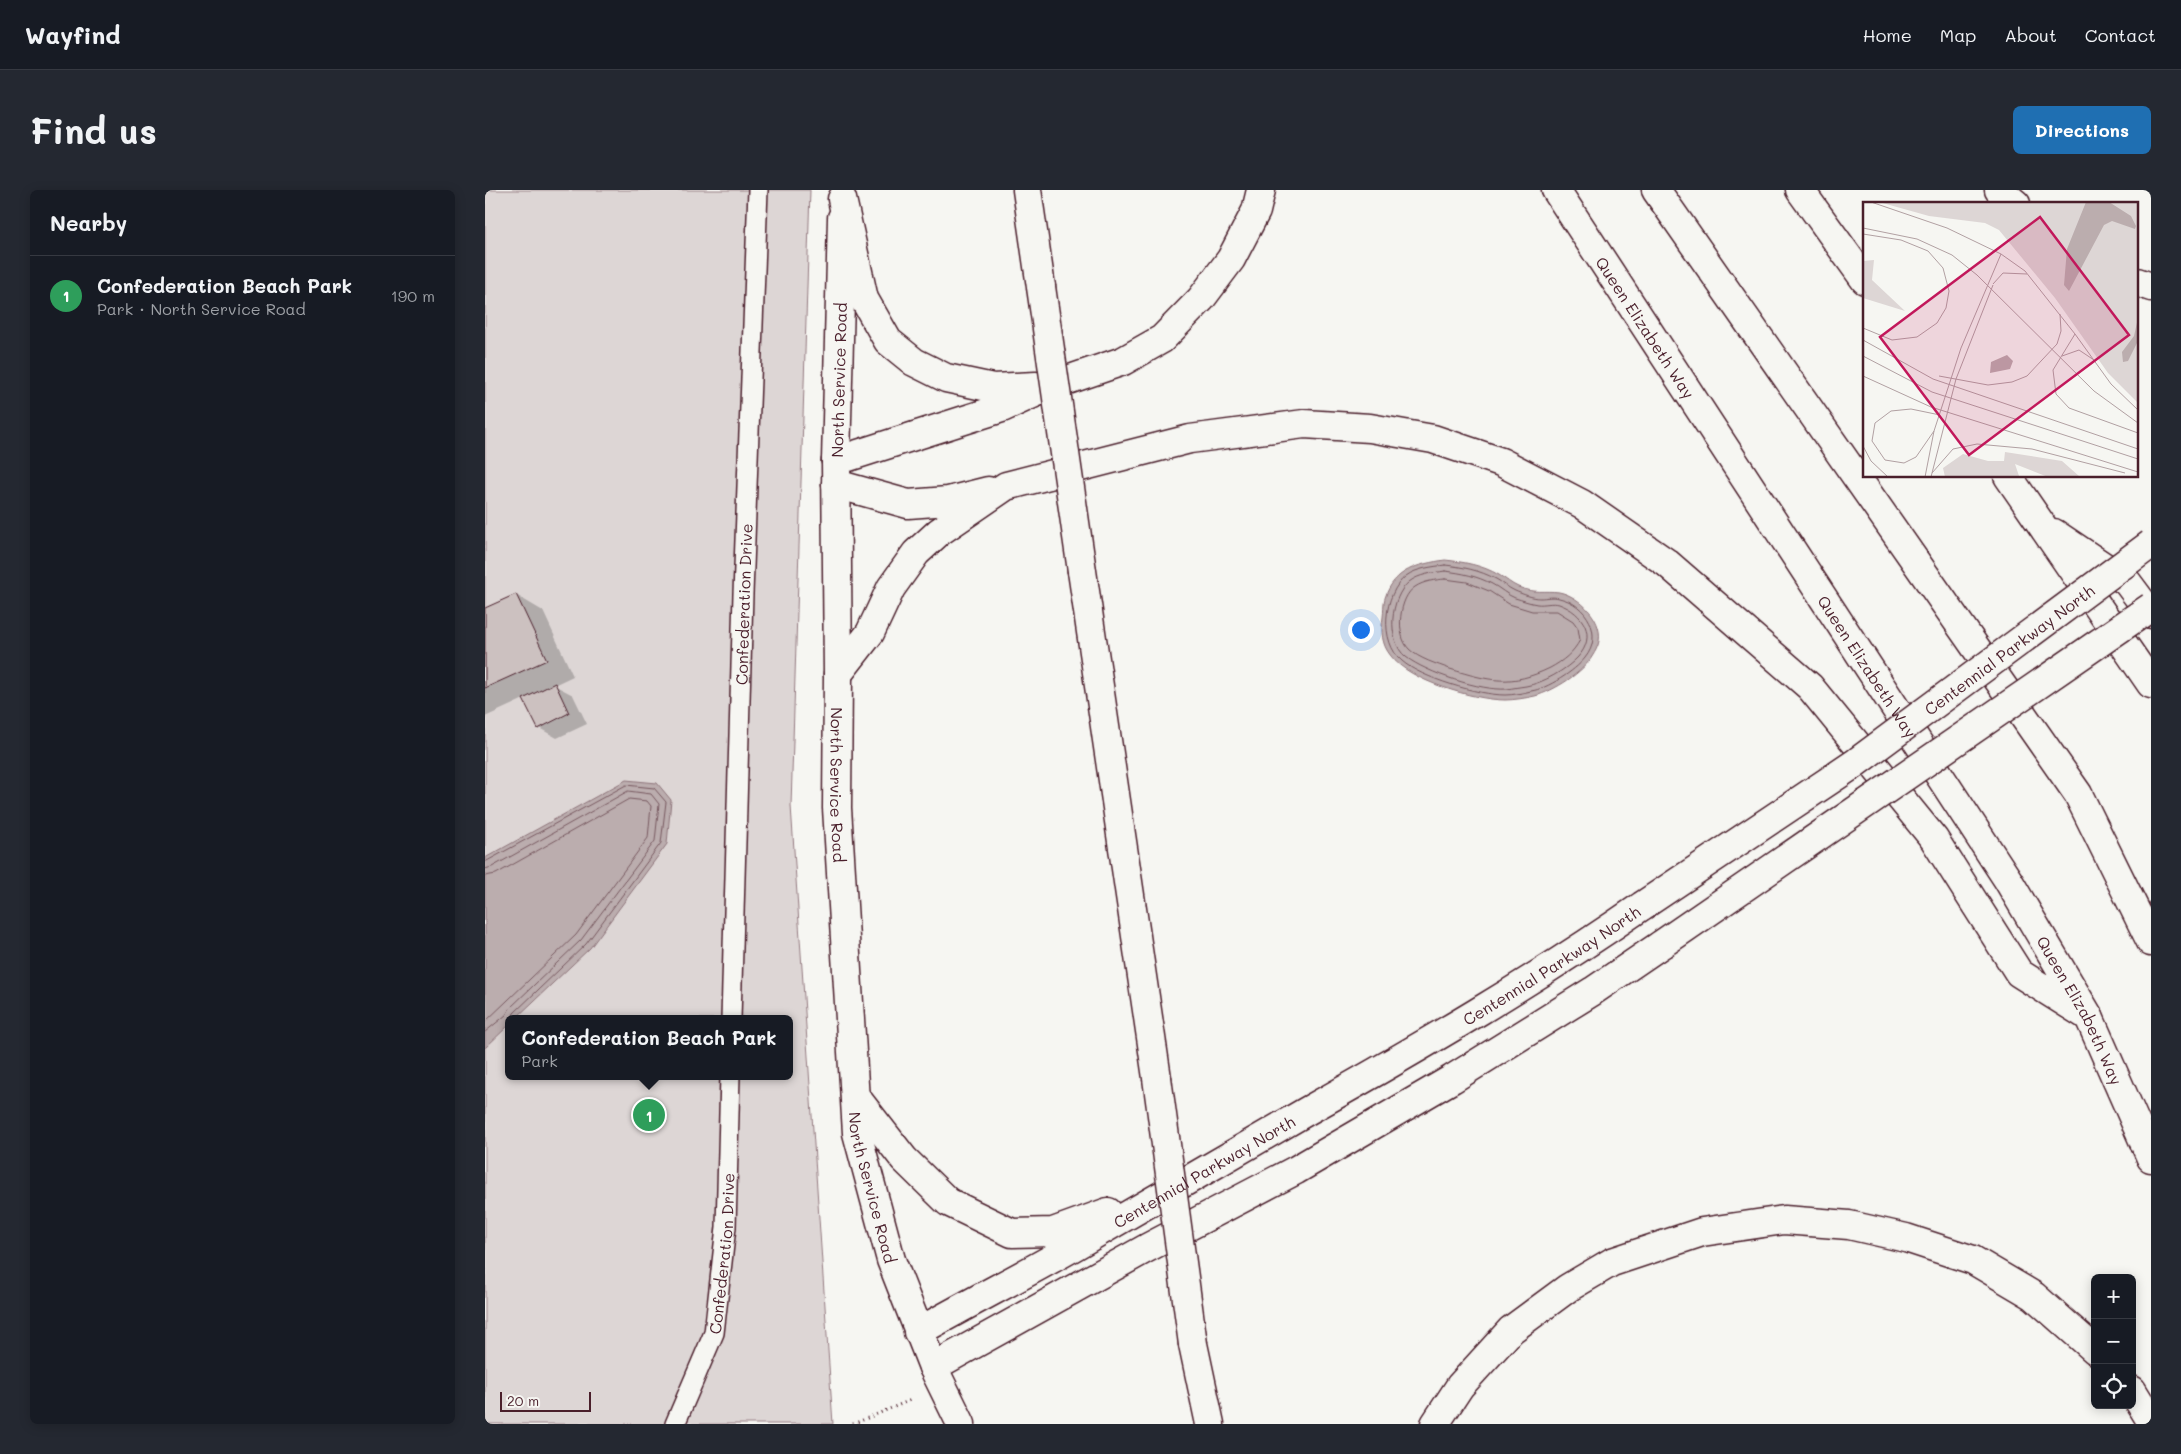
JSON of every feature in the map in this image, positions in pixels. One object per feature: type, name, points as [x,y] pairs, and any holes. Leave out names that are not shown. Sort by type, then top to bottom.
[{"type":"main road","points":[[1027,190],[1081,571],[1157,1078],[1193,1344],[1210,1424]]},
{"type":"main road","points":[[836,473],[1002,408],[1050,386],[1123,361],[1162,339],[1201,299],[1231,259],[1256,211],[1261,190]]},
{"type":"main road","name":"Queen Elizabeth Way","points":[[1556,190],[2002,872],[2089,1017],[2151,1158]]},
{"type":"main road","points":[[1656,190],[2078,794],[2151,942]]},
{"type":"main road","points":[[1800,190],[1863,277]]},
{"type":"main road","points":[[1999,190],[2014,202]]},
{"type":"main road","points":[[842,195],[864,299],[888,341],[914,362],[946,378],[993,388],[1050,386]]},
{"type":"main road","name":"North Service Road","points":[[842,195],[836,473],[837,808],[857,1133],[891,1260],[918,1332],[961,1424]]},
{"type":"main road","points":[[2139,283],[2151,287]]},
{"type":"main road","points":[[836,473],[908,504],[948,501],[1190,439],[1304,424],[1370,428],[1424,438],[1501,462],[1582,504],[1667,563],[1811,687],[1934,839],[2019,973],[2089,1017]]},
{"type":"main road","points":[[2008,478],[2151,684]]},
{"type":"main road","points":[[838,674],[870,633],[891,588],[916,553],[939,532],[1005,486]]},
{"type":"main road","points":[[2043,526],[2127,582],[2151,614]]},
{"type":"main road","name":"Centennial Parkway North","points":[[918,1332],[979,1297],[1072,1248],[1455,1027],[1589,944],[1642,906],[1854,764],[2151,544]]},
{"type":"main road","points":[[933,1367],[1147,1248],[1295,1170],[1435,1089],[1593,991],[2151,607]]},
{"type":"main road","points":[[855,1096],[904,1160],[948,1202],[1012,1233],[1053,1232],[1106,1212],[1137,1209]]},
{"type":"main road","points":[[1435,1424],[1459,1386],[1511,1330],[1568,1288],[1605,1266],[1702,1232],[1784,1220],[1849,1225],[1906,1238],[1973,1260],[2034,1296],[2091,1346]]},
{"type":"main road","points":[[2136,1397],[2151,1421]]},
{"type":"lane","name":"Confederation Drive","points":[[731,1015],[743,594],[758,190]]},
{"type":"lane","name":"Confederation Drive","points":[[675,1424],[714,1333],[725,1227],[729,1080]]},
{"type":"path","points":[[853,1424],[911,1400]]},
{"type":"shaded area","points":[[485,190],[810,190],[791,806],[833,1424],[485,1424]]},
{"type":"water","points":[[1445,560],[1479,566],[1524,589],[1567,594],[1583,604],[1595,619],[1599,636],[1598,645],[1589,661],[1576,674],[1551,690],[1535,696],[1505,700],[1460,693],[1427,681],[1400,665],[1385,647],[1382,637],[1384,603],[1389,588],[1401,574],[1417,566]]},
{"type":"water","points":[[626,780],[657,783],[671,800],[667,844],[590,948],[519,1015],[505,1015],[505,1029],[485,1048],[485,858]]},
{"type":"building","points":[[516,594],[547,660],[485,688],[485,608]]},
{"type":"building","points":[[555,683],[569,713],[538,729],[523,699]]},
{"type":"place","name":"Confederation Beach Park","points":[[649,1115]]}]
